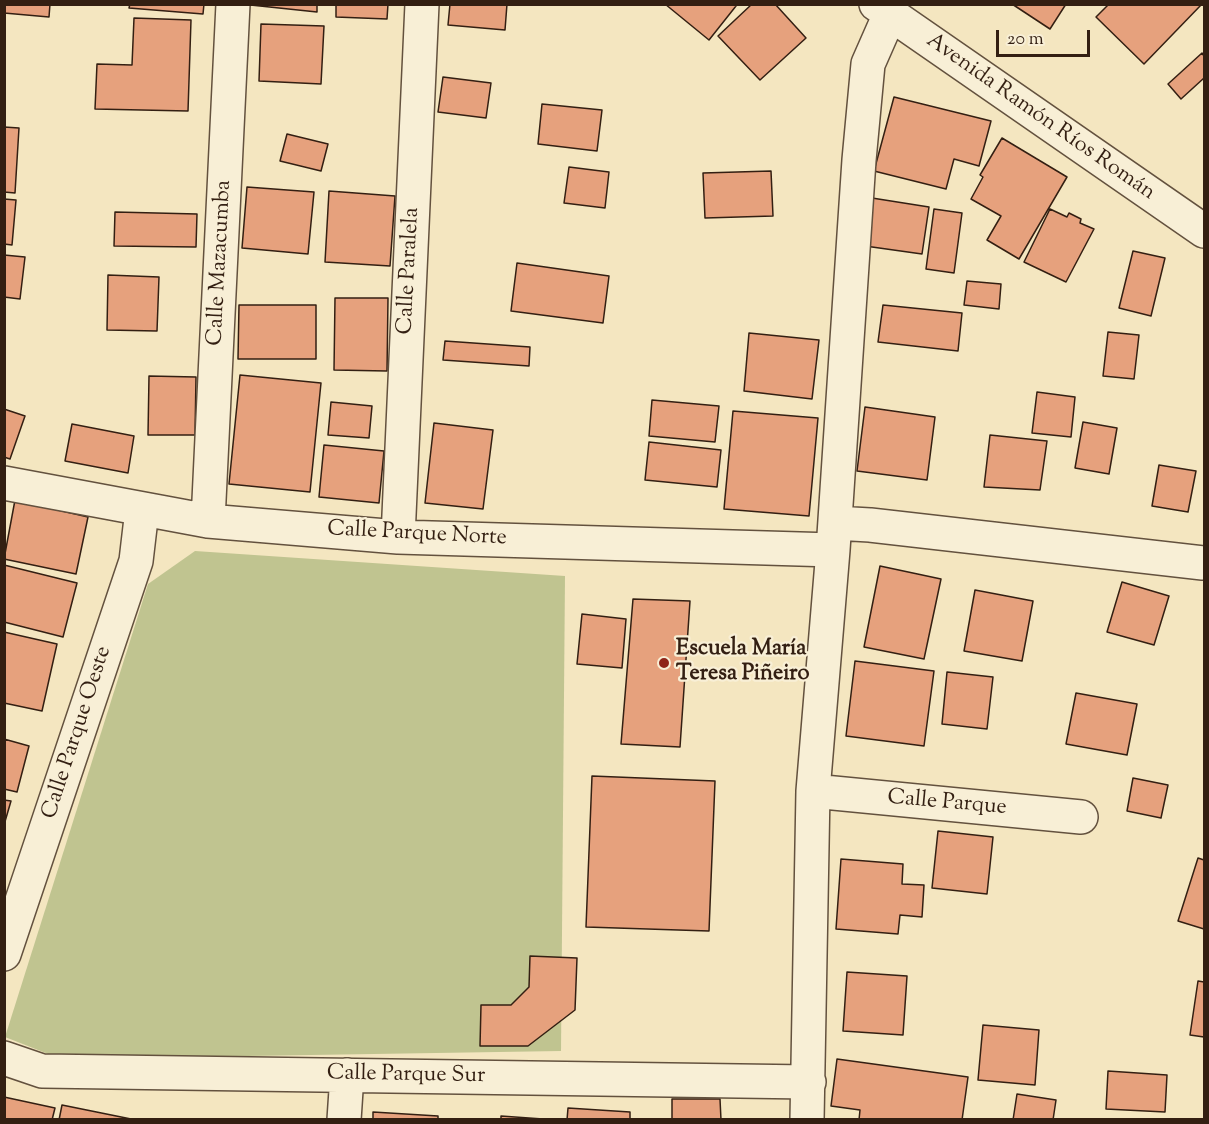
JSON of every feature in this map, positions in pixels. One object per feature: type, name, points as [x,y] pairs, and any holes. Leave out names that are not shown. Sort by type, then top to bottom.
[{"type":"street","name":"Calle Mazacumba","points":[[208,521],[233,4]]},
{"type":"street","name":"Calle Paralela","points":[[398,537],[422,4]]},
{"type":"street","name":"Avenida Ramón Ríos Román","points":[[883,9],[1204,231]]},
{"type":"street","points":[[807,1119],[813,792],[868,64],[883,9]]},
{"type":"street","name":"Calle Parque Norte","points":[[4,483],[208,521],[398,537],[834,537],[870,525],[1203,563]]},
{"type":"street","name":"Calle Parque Oeste","points":[[4,954],[136,561],[142,510]]},
{"type":"street","name":"Calle Parque","points":[[813,792],[1081,817]]},
{"type":"street","name":"Calle Parque Sur","points":[[4,1058],[42,1071],[809,1082]]},
{"type":"street","points":[[344,1119],[347,1075]]},
{"type":"green space","points":[[195,551],[565,576],[561,1051],[61,1059],[5,1037],[148,584]]},
{"type":"building","points":[[4,4],[50,4],[49,17],[4,13]]},
{"type":"building","points":[[130,4],[204,4],[203,14],[129,8]]},
{"type":"building","points":[[241,4],[317,4],[317,12]]},
{"type":"building","points":[[336,4],[388,4],[387,19],[336,17]]},
{"type":"building","points":[[450,4],[507,4],[505,30],[448,25]]},
{"type":"building","points":[[665,4],[734,4],[736,6],[709,40]]},
{"type":"building","points":[[752,4],[775,4],[806,38],[760,80],[718,36]]},
{"type":"building","points":[[1012,4],[1066,4],[1050,29]]},
{"type":"building","points":[[1109,4],[1202,4],[1144,64],[1096,17]]},
{"type":"building","points":[[134,18],[191,20],[188,111],[95,109],[97,64],[132,65]]},
{"type":"building","points":[[261,24],[324,26],[321,84],[259,81]]},
{"type":"building","points":[[1202,53],[1204,78],[1181,99],[1168,84]]},
{"type":"building","points":[[443,77],[491,83],[486,118],[438,112]]},
{"type":"building","points":[[894,97],[991,121],[979,166],[954,159],[946,189],[874,171]]},
{"type":"building","points":[[542,104],[602,110],[597,151],[538,144]]},
{"type":"building","points":[[4,127],[19,128],[15,193],[4,192]]},
{"type":"building","points":[[287,134],[328,144],[321,171],[280,161]]},
{"type":"building","points":[[1002,138],[1067,177],[1019,259],[987,240],[1001,216],[971,199],[983,177],[980,175]]},
{"type":"building","points":[[569,167],[609,172],[605,208],[564,203]]},
{"type":"building","points":[[771,171],[773,216],[705,218],[703,173]]},
{"type":"building","points":[[247,187],[314,192],[308,254],[242,248]]},
{"type":"building","points":[[329,191],[395,196],[390,266],[325,262]]},
{"type":"building","points":[[872,198],[929,207],[922,254],[865,246]]},
{"type":"building","points":[[4,199],[16,200],[12,245],[4,244]]},
{"type":"building","points":[[934,209],[962,213],[954,273],[926,269]]},
{"type":"building","points":[[1050,209],[1067,217],[1069,213],[1081,219],[1080,223],[1094,229],[1066,282],[1024,262]]},
{"type":"building","points":[[115,212],[197,214],[196,247],[114,246]]},
{"type":"building","points":[[1133,251],[1165,258],[1151,316],[1119,308]]},
{"type":"building","points":[[4,255],[25,257],[20,299],[4,297]]},
{"type":"building","points":[[517,263],[609,276],[603,323],[511,311]]},
{"type":"building","points":[[108,275],[159,277],[157,331],[107,330]]},
{"type":"building","points":[[967,281],[1001,284],[999,309],[964,305]]},
{"type":"building","points":[[335,298],[388,298],[387,371],[334,370]]},
{"type":"building","points":[[239,305],[316,305],[316,359],[238,359]]},
{"type":"building","points":[[883,305],[962,313],[958,351],[878,342]]},
{"type":"building","points":[[1108,332],[1139,335],[1134,379],[1103,376]]},
{"type":"building","points":[[749,333],[819,340],[812,399],[744,391]]},
{"type":"building","points":[[445,341],[530,347],[529,366],[443,360]]},
{"type":"building","points":[[240,375],[321,383],[310,492],[229,484]]},
{"type":"building","points":[[149,376],[196,377],[195,435],[148,435]]},
{"type":"building","points":[[1037,392],[1075,397],[1071,437],[1032,433]]},
{"type":"building","points":[[652,400],[719,406],[715,442],[649,436]]},
{"type":"building","points":[[331,402],[372,406],[369,438],[328,435]]},
{"type":"building","points":[[865,407],[935,417],[927,480],[857,471]]},
{"type":"building","points":[[4,409],[25,416],[10,459],[4,457]]},
{"type":"building","points":[[733,411],[818,418],[809,516],[724,509]]},
{"type":"building","points":[[1083,422],[1117,428],[1109,474],[1075,468]]},
{"type":"building","points":[[434,423],[493,430],[483,509],[425,503]]},
{"type":"building","points":[[72,424],[134,436],[128,473],[65,461]]},
{"type":"building","points":[[990,435],[1047,441],[1040,490],[984,487]]},
{"type":"building","points":[[649,442],[721,450],[717,487],[645,480]]},
{"type":"building","points":[[324,445],[384,451],[379,503],[319,497]]},
{"type":"building","points":[[1159,465],[1196,471],[1188,512],[1152,506]]},
{"type":"building","points":[[15,500],[88,517],[76,574],[4,559]]},
{"type":"building","points":[[4,565],[77,583],[63,637],[4,622]]},
{"type":"building","points":[[880,566],[941,579],[924,659],[864,647]]},
{"type":"building","points":[[1122,582],[1169,596],[1154,645],[1107,632]]},
{"type":"building","points":[[975,590],[1033,601],[1022,661],[964,651]]},
{"type":"building","points":[[633,599],[690,601],[680,747],[621,744]]},
{"type":"building","points":[[582,614],[626,619],[622,668],[577,664]]},
{"type":"building","points":[[4,632],[57,644],[42,711],[4,703]]},
{"type":"building","points":[[855,661],[934,671],[924,746],[846,736]]},
{"type":"building","points":[[947,672],[993,677],[987,729],[942,724]]},
{"type":"building","points":[[1076,693],[1137,704],[1127,755],[1066,744]]},
{"type":"building","points":[[4,739],[29,746],[17,792],[4,789]]},
{"type":"building","points":[[592,776],[715,781],[709,931],[586,927]]},
{"type":"building","points":[[1133,778],[1168,785],[1161,818],[1127,811]]},
{"type":"building","points":[[4,800],[11,801],[4,825]]},
{"type":"building","points":[[938,831],[993,837],[987,894],[932,888]]},
{"type":"building","points":[[1198,858],[1204,860],[1204,929],[1178,921]]},
{"type":"building","points":[[841,859],[903,864],[902,884],[924,885],[922,917],[900,915],[898,934],[836,929]]},
{"type":"building","points":[[530,956],[577,958],[575,1010],[528,1046],[480,1046],[481,1005],[511,1005],[529,987]]},
{"type":"building","points":[[847,972],[907,976],[903,1035],[843,1031]]},
{"type":"building","points":[[1198,981],[1204,982],[1204,1037],[1190,1035]]},
{"type":"building","points":[[983,1025],[1039,1030],[1035,1085],[978,1080]]},
{"type":"building","points":[[837,1059],[968,1077],[962,1120],[859,1120],[860,1110],[831,1106]]},
{"type":"building","points":[[1108,1071],[1167,1075],[1165,1112],[1106,1109]]},
{"type":"building","points":[[1017,1094],[1056,1100],[1053,1120],[1013,1120]]},
{"type":"building","points":[[4,1097],[55,1108],[52,1120],[4,1120]]},
{"type":"building","points":[[672,1099],[720,1099],[721,1120],[672,1120]]},
{"type":"building","points":[[62,1105],[136,1120],[59,1120]]},
{"type":"building","points":[[568,1108],[630,1112],[630,1120],[567,1120]]},
{"type":"building","points":[[373,1112],[438,1116],[438,1120],[373,1120]]},
{"type":"building","points":[[501,1116],[557,1120],[501,1120]]},
{"type":"place","name":"Escuela María Teresa Piñeiro","points":[[664,663]]}]
